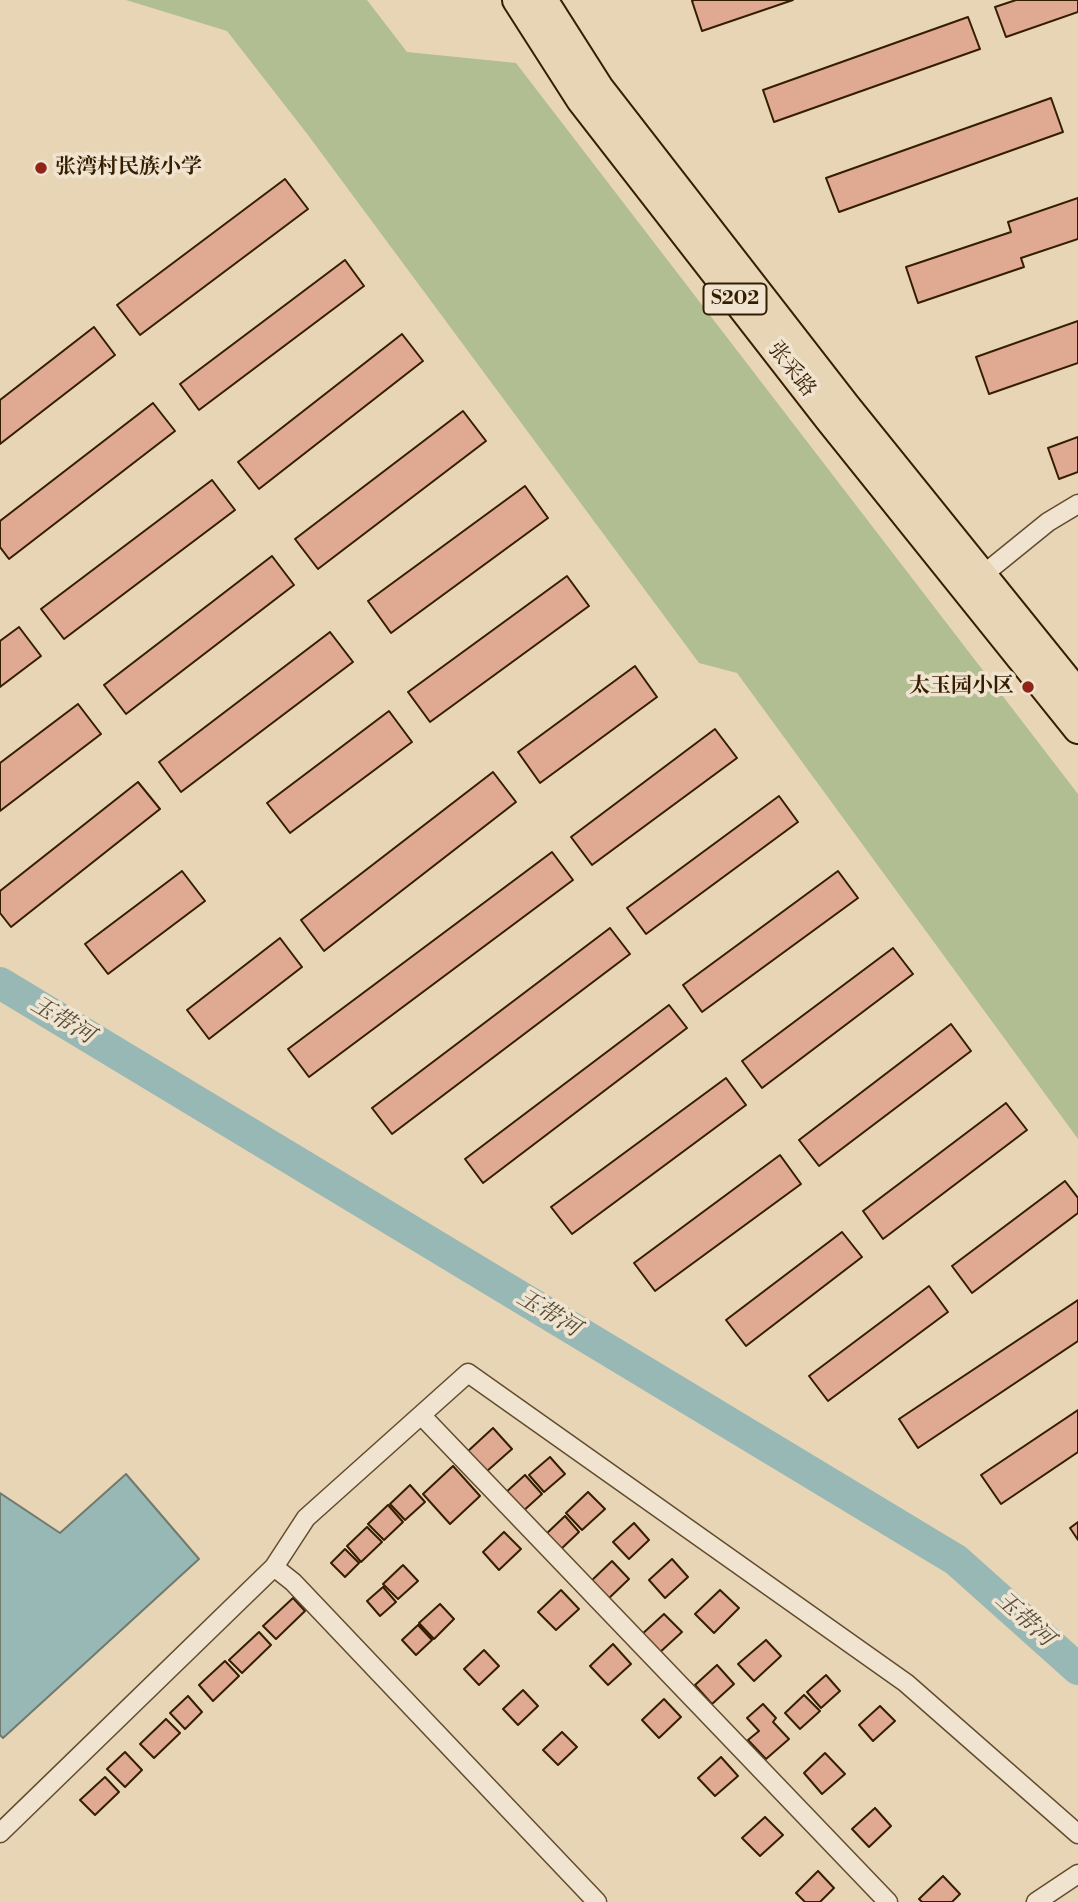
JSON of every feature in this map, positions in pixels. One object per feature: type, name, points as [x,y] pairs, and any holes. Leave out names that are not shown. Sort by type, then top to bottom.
[{"type":"main road","name":"张采路","points":[[517,0],[581,100],[829,419],[1078,694]]},
{"type":"main road","name":"张采路","points":[[543,0],[607,99],[845,405],[1078,729]]},
{"type":"street","points":[[974,582],[1048,522],[1078,505]]},
{"type":"street","points":[[0,1833],[274,1567],[306,1518],[468,1373],[906,1683],[1078,1834]]},
{"type":"street","points":[[421,1415],[888,1902]]},
{"type":"street","points":[[274,1567],[293,1582],[597,1902]]},
{"type":"street","points":[[1036,1902],[1078,1874]]},
{"type":"green space","points":[[126,0],[367,0],[407,52],[516,63],[1078,794],[1078,1139],[737,673],[699,663],[308,135],[227,31]]},
{"type":"water","points":[[126,1474],[199,1559],[3,1738],[0,1735],[0,1493],[60,1533]]},
{"type":"building","points":[[793,0],[702,31],[692,1]]},
{"type":"building","points":[[1016,0],[1078,0],[1078,12],[1006,37],[995,7]]},
{"type":"building","points":[[968,17],[980,49],[774,122],[763,90]]},
{"type":"building","points":[[1051,98],[1063,132],[839,212],[826,178]]},
{"type":"building","points":[[285,179],[308,209],[140,335],[117,305]]},
{"type":"building","points":[[1078,198],[1078,239],[1021,258],[1024,267],[918,303],[906,267],[1011,232],[1008,222]]},
{"type":"building","points":[[345,260],[364,286],[199,410],[180,384]]},
{"type":"building","points":[[1078,321],[1078,363],[989,394],[976,357]]},
{"type":"building","points":[[94,327],[115,355],[0,444],[0,400]]},
{"type":"building","points":[[402,334],[423,361],[259,489],[238,462]]},
{"type":"building","points":[[153,403],[175,431],[9,559],[0,547],[0,521]]},
{"type":"building","points":[[463,411],[486,441],[318,569],[295,539]]},
{"type":"building","points":[[1078,437],[1078,472],[1059,479],[1048,448]]},
{"type":"building","points":[[212,480],[235,510],[64,639],[41,609]]},
{"type":"building","points":[[525,486],[548,518],[391,633],[368,601]]},
{"type":"building","points":[[272,556],[294,585],[126,714],[104,685]]},
{"type":"building","points":[[567,576],[589,606],[430,722],[408,692]]},
{"type":"building","points":[[19,627],[41,656],[0,687],[0,641]]},
{"type":"building","points":[[330,632],[353,662],[181,792],[159,762]]},
{"type":"building","points":[[635,666],[657,697],[540,783],[518,752]]},
{"type":"building","points":[[78,704],[101,734],[0,811],[0,763]]},
{"type":"building","points":[[389,711],[412,742],[290,833],[267,803]]},
{"type":"building","points":[[715,729],[737,758],[592,865],[571,837]]},
{"type":"building","points":[[493,772],[516,802],[324,951],[301,920]]},
{"type":"building","points":[[138,782],[160,809],[11,927],[0,913],[0,891]]},
{"type":"building","points":[[779,796],[798,822],[646,934],[627,908]]},
{"type":"building","points":[[552,852],[573,880],[309,1077],[288,1049]]},
{"type":"building","points":[[182,871],[205,901],[108,974],[85,944]]},
{"type":"building","points":[[838,871],[858,898],[702,1012],[683,985]]},
{"type":"building","points":[[610,928],[630,954],[392,1134],[372,1108]]},
{"type":"building","points":[[280,938],[302,967],[209,1039],[187,1010]]},
{"type":"building","points":[[893,948],[913,974],[762,1088],[742,1061]]},
{"type":"building","points":[[669,1005],[687,1028],[483,1183],[465,1159]]},
{"type":"building","points":[[951,1024],[971,1051],[819,1166],[799,1140]]},
{"type":"building","points":[[726,1078],[746,1105],[572,1234],[551,1207]]},
{"type":"building","points":[[1006,1103],[1027,1130],[883,1239],[863,1211]]},
{"type":"building","points":[[780,1155],[801,1184],[655,1291],[634,1263]]},
{"type":"building","points":[[1065,1181],[1078,1198],[1078,1213],[972,1293],[952,1266]]},
{"type":"building","points":[[842,1232],[862,1257],[746,1346],[726,1320]]},
{"type":"building","points":[[929,1286],[948,1312],[828,1401],[809,1376]]},
{"type":"building","points":[[1078,1300],[1078,1341],[918,1448],[899,1419]]},
{"type":"building","points":[[1078,1410],[1078,1452],[1001,1504],[981,1475]]},
{"type":"building","points":[[493,1428],[512,1449],[486,1472],[467,1452]]},
{"type":"building","points":[[550,1457],[565,1474],[544,1492],[529,1475]]},
{"type":"building","points":[[453,1466],[480,1496],[450,1524],[423,1494]]},
{"type":"building","points":[[525,1475],[542,1494],[521,1513],[504,1494]]},
{"type":"building","points":[[410,1485],[425,1502],[405,1520],[390,1504]]},
{"type":"building","points":[[588,1492],[605,1509],[582,1530],[566,1513]]},
{"type":"building","points":[[388,1505],[403,1522],[384,1540],[368,1524]]},
{"type":"building","points":[[565,1516],[579,1532],[560,1550],[545,1535]]},
{"type":"building","points":[[1078,1522],[1078,1540],[1070,1528]]},
{"type":"building","points":[[634,1523],[649,1540],[629,1559],[613,1542]]},
{"type":"building","points":[[367,1527],[382,1542],[361,1562],[347,1546]]},
{"type":"building","points":[[504,1532],[521,1549],[499,1570],[483,1552]]},
{"type":"building","points":[[345,1549],[359,1563],[345,1577],[331,1563]]},
{"type":"building","points":[[672,1559],[688,1577],[665,1598],[649,1580]]},
{"type":"building","points":[[612,1561],[629,1579],[606,1601],[589,1583]]},
{"type":"building","points":[[403,1565],[418,1581],[398,1599],[383,1584]]},
{"type":"building","points":[[383,1587],[396,1602],[380,1616],[367,1601]]},
{"type":"building","points":[[561,1590],[579,1609],[556,1630],[538,1612]]},
{"type":"building","points":[[720,1590],[739,1608],[714,1633],[695,1614]]},
{"type":"building","points":[[293,1598],[305,1611],[276,1639],[263,1626]]},
{"type":"building","points":[[440,1604],[454,1619],[434,1639],[419,1623]]},
{"type":"building","points":[[664,1614],[682,1632],[658,1654],[640,1636]]},
{"type":"building","points":[[418,1625],[432,1640],[416,1655],[402,1640]]},
{"type":"building","points":[[259,1632],[271,1645],[242,1673],[229,1660]]},
{"type":"building","points":[[766,1640],[781,1656],[754,1681],[738,1664]]},
{"type":"building","points":[[613,1644],[631,1664],[608,1685],[590,1666]]},
{"type":"building","points":[[484,1650],[499,1666],[479,1685],[464,1669]]},
{"type":"building","points":[[225,1661],[239,1676],[213,1701],[199,1685]]},
{"type":"building","points":[[717,1665],[734,1684],[712,1704],[695,1685]]},
{"type":"building","points":[[826,1675],[840,1691],[821,1708],[807,1692]]},
{"type":"building","points":[[523,1690],[538,1706],[518,1725],[503,1709]]},
{"type":"building","points":[[804,1695],[820,1711],[800,1729],[785,1713]]},
{"type":"building","points":[[188,1696],[202,1712],[185,1729],[170,1713]]},
{"type":"building","points":[[664,1699],[681,1717],[659,1738],[642,1720]]},
{"type":"building","points":[[763,1704],[776,1718],[773,1722],[789,1739],[766,1759],[748,1740],[759,1731],[747,1718]]},
{"type":"building","points":[[880,1706],[895,1721],[873,1741],[859,1725]]},
{"type":"building","points":[[166,1719],[180,1733],[154,1758],[140,1744]]},
{"type":"building","points":[[562,1732],[577,1747],[558,1765],[543,1750]]},
{"type":"building","points":[[125,1752],[142,1770],[125,1787],[107,1769]]},
{"type":"building","points":[[825,1753],[845,1774],[822,1794],[804,1773]]},
{"type":"building","points":[[721,1757],[738,1776],[715,1796],[698,1778]]},
{"type":"building","points":[[105,1777],[119,1792],[95,1815],[80,1800]]},
{"type":"building","points":[[875,1808],[891,1826],[869,1847],[852,1829]]},
{"type":"building","points":[[765,1817],[783,1835],[760,1856],[742,1838]]},
{"type":"building","points":[[818,1871],[834,1888],[820,1902],[805,1902],[796,1893]]},
{"type":"building","points":[[943,1876],[960,1894],[952,1902],[922,1902],[919,1899]]},
{"type":"waterway","name":"玉带河","points":[[0,983],[956,1560],[1078,1669]]},
{"type":"place","name":"张湾村民族小学","points":[[41,168]]},
{"type":"place","name":"太玉园小区","points":[[1028,687]]}]
